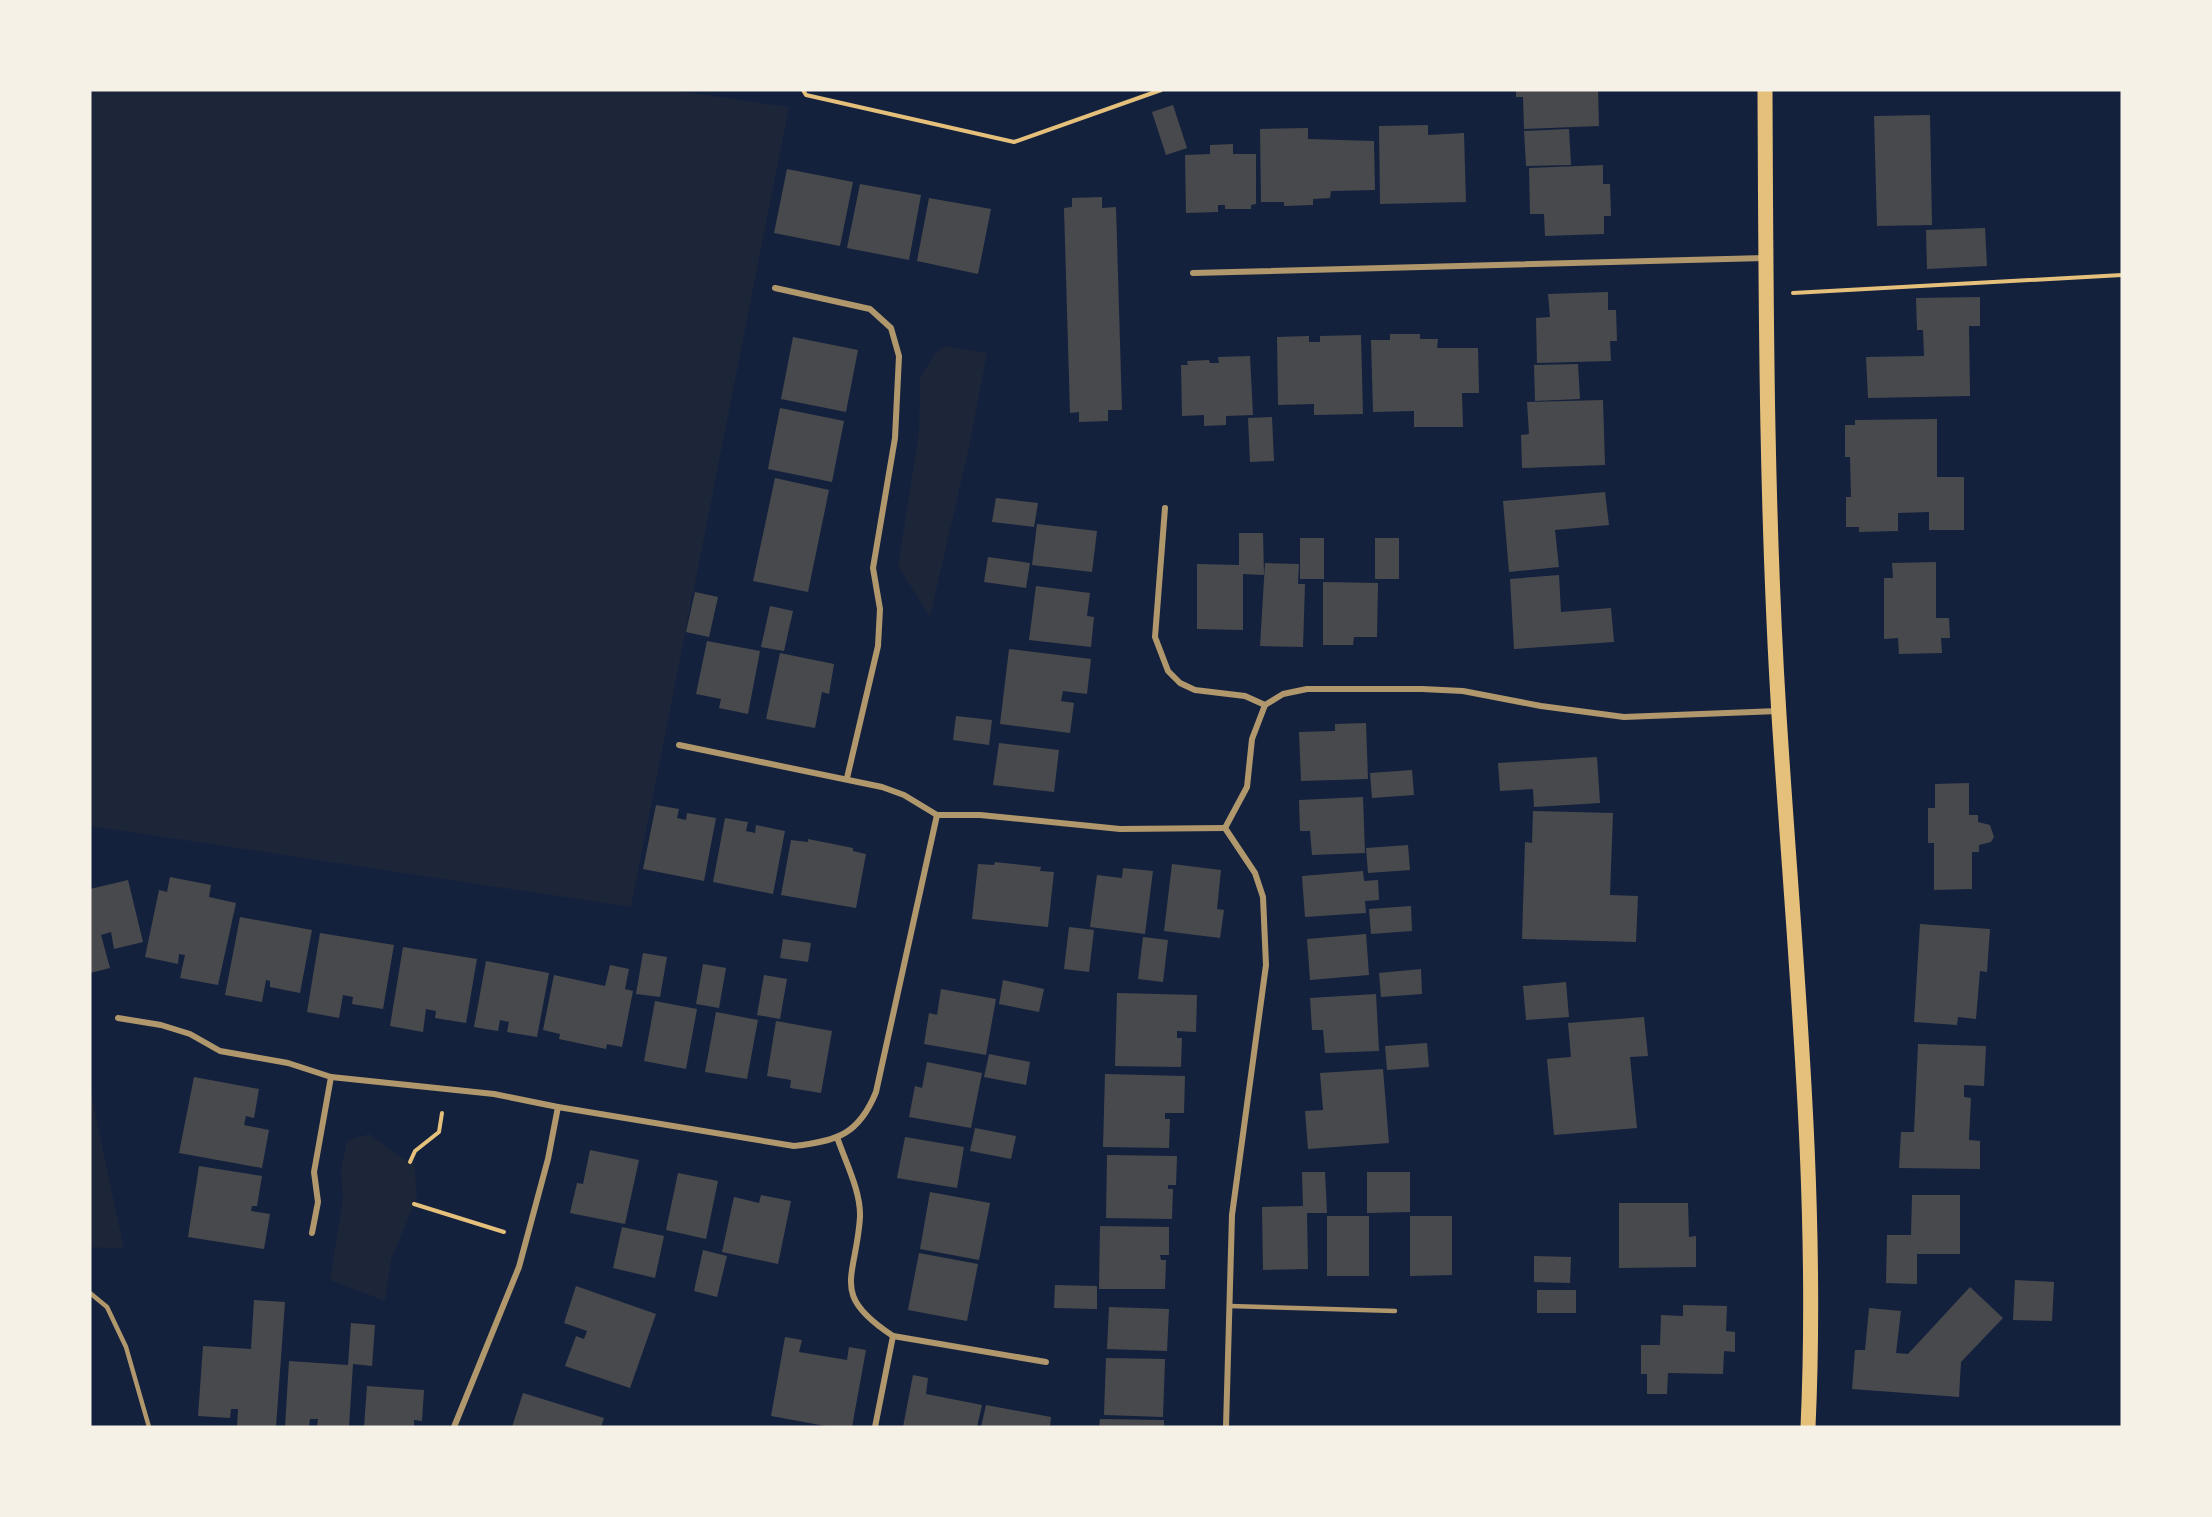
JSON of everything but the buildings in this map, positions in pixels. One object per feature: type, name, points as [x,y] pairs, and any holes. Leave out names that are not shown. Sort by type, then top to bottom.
[{"type":"main road","points":[[1765,90],[1771,558],[1778,711],[1808,1188],[1812,1337],[1808,1427]]},
{"type":"street","points":[[1193,273],[1766,258]]},
{"type":"street","points":[[775,288],[870,309],[891,328],[899,356],[895,438],[873,568],[880,609],[878,646],[847,778]]},
{"type":"street","points":[[1165,508],[1155,637],[1168,671],[1180,683],[1196,690],[1245,696],[1265,705]]},
{"type":"street","points":[[1225,828],[1247,787],[1252,738],[1265,705],[1283,694],[1306,689],[1463,691],[1541,706],[1624,717],[1778,711]]},
{"type":"street","points":[[679,746],[847,778],[904,795],[937,816],[981,815],[1120,829],[1225,828]]},
{"type":"street","points":[[117,1018],[161,1025],[190,1034],[220,1051],[288,1063],[331,1077],[494,1094],[558,1107],[794,1146],[820,1143],[837,1137],[866,1116],[876,1092],[937,816]]},
{"type":"street","points":[[1225,828],[1256,873],[1263,897],[1266,965],[1232,1215],[1228,1306],[1227,1427]]},
{"type":"street","points":[[312,1233],[318,1202],[314,1172],[331,1077]]},
{"type":"street","points":[[454,1427],[505,1305],[527,1239],[558,1107]]},
{"type":"street","points":[[837,1137],[859,1200],[860,1216],[849,1288],[858,1307],[873,1323],[893,1336],[1046,1362]]},
{"type":"street","points":[[875,1427],[893,1336]]},
{"type":"lane","points":[[90,1293],[107,1307],[126,1347],[149,1427]]},
{"type":"lane","points":[[1228,1306],[1395,1311]]},
{"type":"path","points":[[803,90],[806,95],[1014,142],[1161,90]]},
{"type":"path","points":[[1766,294],[2122,275]]},
{"type":"path","points":[[410,1162],[414,1151],[439,1131],[443,1088]]},
{"type":"path","points":[[414,1204],[527,1239]]},
{"type":"shaded area","points":[[90,90],[670,90],[789,107],[631,907],[90,826]]},
{"type":"shaded area","points":[[945,346],[987,353],[969,447],[930,617],[898,566],[919,433],[920,378],[935,353]]},
{"type":"shaded area","points":[[90,1089],[124,1249],[90,1247]]},
{"type":"shaded area","points":[[369,1134],[406,1161],[414,1162],[417,1197],[391,1260],[385,1301],[330,1280],[343,1199],[341,1171],[347,1141]]}]
